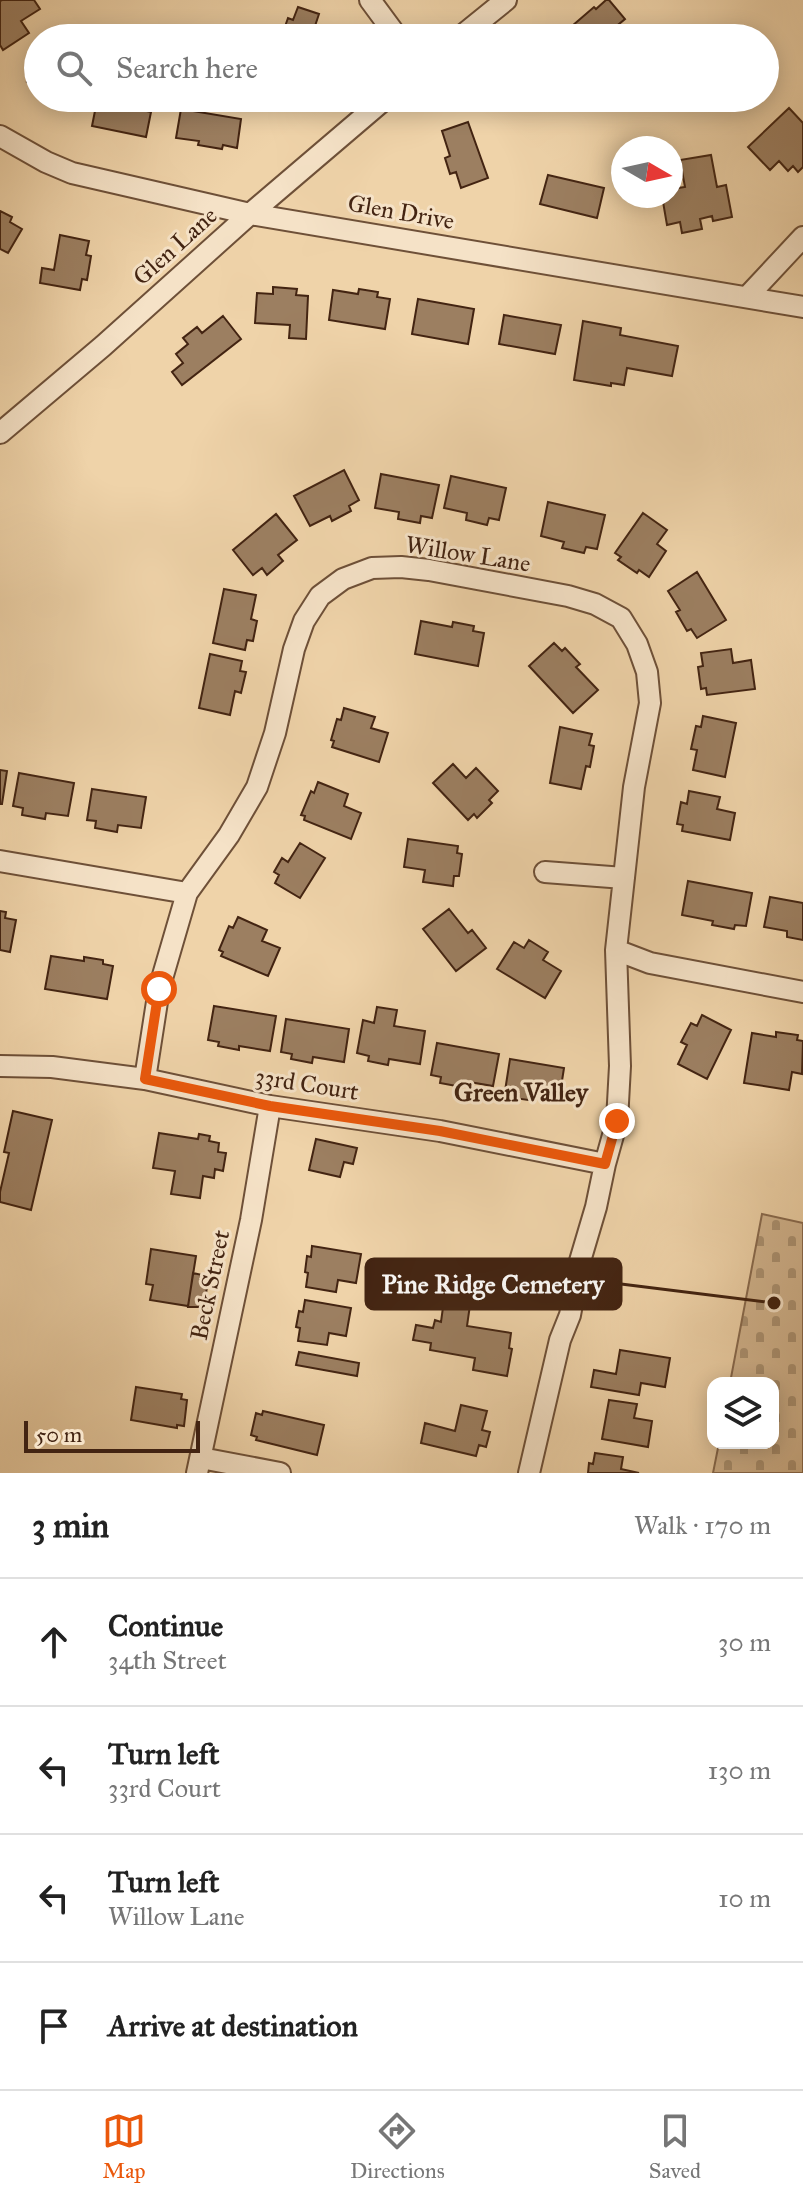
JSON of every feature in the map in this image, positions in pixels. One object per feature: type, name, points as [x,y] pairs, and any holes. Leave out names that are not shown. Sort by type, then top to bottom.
[{"type":"street","points":[[370,0],[388,24]]},
{"type":"street","points":[[476,24],[506,0]]},
{"type":"street","name":"Glen Lane","points":[[0,433],[370,112]]},
{"type":"street","name":"Glen Drive","points":[[0,136],[72,173],[250,214],[803,307]]},
{"type":"street","points":[[747,297],[803,237]]},
{"type":"street","name":"Willow Lane","points":[[145,1079],[159,989],[187,893],[229,835],[257,787],[275,733],[294,649],[304,621],[320,596],[343,579],[372,568],[401,567],[568,596],[595,604],[621,618],[637,644],[647,672],[650,703],[634,787],[616,950],[620,1066],[617,1121],[529,1473]]},
{"type":"street","points":[[0,861],[187,893]]},
{"type":"street","points":[[545,872],[624,878]]},
{"type":"street","points":[[616,950],[650,963],[803,992]]},
{"type":"street","name":"33rd Court","points":[[0,1066],[52,1067],[145,1079],[270,1106],[440,1131],[605,1164]]},
{"type":"street","name":"Beck Street","points":[[199,1466],[251,1220],[270,1106]]},
{"type":"street","points":[[199,1466],[280,1473]]},
{"type":"green space","points":[[762,1214],[803,1223],[803,1473],[713,1473],[718,1449],[779,1449],[779,1377],[731,1377]]},
{"type":"building","points":[[34,0],[40,9],[21,21],[24,36],[3,50],[0,45],[0,1]]},
{"type":"building","points":[[609,0],[625,19],[619,24],[574,24],[594,7],[596,9]]},
{"type":"building","points":[[298,7],[319,14],[316,24],[286,24],[288,18],[293,20]]},
{"type":"building","points":[[789,108],[803,123],[803,167],[798,172],[793,166],[788,171],[779,161],[770,170],[748,147]]},
{"type":"building","points":[[95,112],[151,112],[146,137],[92,126]]},
{"type":"building","points":[[180,112],[241,119],[237,148],[223,145],[222,149],[198,145],[199,141],[176,138]]},
{"type":"building","points":[[468,122],[488,178],[461,188],[456,172],[450,174],[445,158],[450,156],[442,131]]},
{"type":"building","points":[[711,155],[717,187],[726,185],[732,217],[713,221],[712,216],[700,219],[702,229],[682,233],[680,222],[667,225],[664,208],[683,208],[683,160]]},
{"type":"building","points":[[548,175],[604,188],[597,218],[540,204]]},
{"type":"building","points":[[0,211],[12,217],[10,222],[22,229],[8,253],[0,249]]},
{"type":"building","points":[[60,235],[89,241],[86,255],[91,256],[87,280],[82,279],[80,290],[40,283],[42,268],[54,270]]},
{"type":"building","points":[[273,287],[297,289],[296,295],[308,296],[306,339],[289,338],[290,325],[255,323],[257,293],[273,294]]},
{"type":"building","points":[[359,289],[378,292],[377,297],[390,299],[385,329],[329,320],[333,290],[358,294]]},
{"type":"building","points":[[418,299],[474,309],[468,344],[412,334]]},
{"type":"building","points":[[504,315],[561,325],[555,354],[499,344]]},
{"type":"building","points":[[223,316],[241,339],[182,385],[172,372],[183,363],[176,354],[188,344],[183,338],[197,327],[202,333]]},
{"type":"building","points":[[583,321],[621,328],[620,335],[678,346],[672,376],[627,368],[624,385],[574,380]]},
{"type":"building","points":[[344,470],[359,500],[349,506],[351,511],[332,521],[330,516],[310,526],[294,496]]},
{"type":"building","points":[[381,474],[439,485],[432,518],[421,516],[420,523],[398,519],[399,512],[375,508]]},
{"type":"building","points":[[451,476],[506,488],[499,520],[489,518],[487,525],[466,520],[467,513],[444,508]]},
{"type":"building","points":[[548,502],[605,515],[597,549],[586,547],[584,553],[562,548],[564,542],[541,536]]},
{"type":"building","points":[[643,513],[667,530],[657,544],[666,551],[649,577],[618,560],[621,557],[615,553]]},
{"type":"building","points":[[276,514],[297,540],[278,555],[283,561],[267,575],[262,568],[253,575],[233,550]]},
{"type":"building","points":[[697,572],[726,620],[697,638],[691,629],[687,631],[676,612],[680,610],[668,591]]},
{"type":"building","points":[[224,589],[256,595],[251,619],[257,621],[253,641],[247,640],[245,650],[213,643]]},
{"type":"building","points":[[421,621],[452,627],[453,622],[474,626],[473,631],[484,633],[478,666],[415,654]]},
{"type":"building","points":[[554,643],[562,651],[565,648],[580,664],[576,667],[598,690],[573,713],[529,666]]},
{"type":"building","points":[[731,649],[733,663],[751,660],[755,689],[707,695],[706,688],[701,689],[698,667],[703,666],[701,653]]},
{"type":"building","points":[[210,654],[242,661],[240,671],[246,672],[241,693],[235,691],[230,715],[199,708]]},
{"type":"building","points":[[344,708],[375,717],[371,728],[388,733],[379,762],[332,747],[337,719],[341,720]]},
{"type":"building","points":[[703,716],[736,723],[725,777],[693,770],[697,750],[691,749],[696,726],[701,727]]},
{"type":"building","points":[[560,727],[592,734],[589,745],[594,746],[590,767],[586,766],[581,789],[550,783]]},
{"type":"building","points":[[453,764],[466,778],[476,768],[498,791],[489,800],[492,803],[477,818],[474,814],[468,820],[433,783]]},
{"type":"building","points":[[0,770],[7,771],[2,804],[0,804]]},
{"type":"building","points":[[19,773],[74,783],[68,816],[46,813],[45,819],[22,815],[23,808],[13,806]]},
{"type":"building","points":[[318,782],[348,794],[344,806],[361,813],[351,839],[304,820],[305,816],[301,815]]},
{"type":"building","points":[[92,789],[146,797],[141,828],[118,825],[117,832],[95,828],[96,821],[87,820]]},
{"type":"building","points":[[689,791],[720,797],[717,809],[735,813],[730,840],[682,831],[683,825],[677,824],[681,802],[687,804]]},
{"type":"building","points":[[408,839],[458,846],[457,853],[462,854],[459,876],[454,876],[453,886],[423,882],[425,870],[404,867]]},
{"type":"building","points":[[300,843],[325,858],[300,898],[275,883],[279,875],[274,872],[282,858],[288,862]]},
{"type":"building","points":[[688,881],[752,893],[746,926],[735,925],[734,929],[682,915]]},
{"type":"building","points":[[770,897],[803,903],[803,940],[787,937],[787,931],[764,927]]},
{"type":"building","points":[[449,909],[468,933],[472,930],[486,948],[456,971],[423,929]]},
{"type":"building","points":[[0,911],[6,912],[5,918],[16,920],[10,952],[0,950]]},
{"type":"building","points":[[238,917],[267,930],[262,941],[280,948],[268,976],[221,956],[223,952],[219,950],[229,926],[233,928]]},
{"type":"building","points":[[529,940],[548,952],[543,960],[561,971],[545,998],[497,969],[514,942],[524,948]]},
{"type":"building","points":[[51,956],[84,961],[84,957],[103,960],[103,964],[113,966],[107,999],[45,989]]},
{"type":"building","points":[[214,1006],[276,1016],[270,1051],[239,1046],[239,1050],[218,1046],[219,1042],[208,1040]]},
{"type":"building","points":[[377,1007],[397,1010],[394,1026],[425,1031],[420,1064],[389,1059],[388,1065],[368,1061],[369,1056],[357,1053],[363,1020],[374,1023]]},
{"type":"building","points":[[702,1015],[731,1030],[707,1079],[678,1064],[687,1045],[681,1042],[691,1023],[697,1026]]},
{"type":"building","points":[[286,1019],[349,1029],[344,1062],[313,1057],[312,1063],[291,1059],[292,1054],[281,1052]]},
{"type":"building","points":[[776,1032],[798,1035],[797,1040],[803,1041],[802,1074],[792,1072],[789,1090],[744,1083],[752,1033],[776,1037]]},
{"type":"building","points":[[437,1043],[499,1054],[493,1086],[463,1081],[462,1087],[440,1083],[441,1077],[431,1075]]},
{"type":"building","points":[[510,1059],[564,1068],[559,1100],[536,1096],[535,1101],[514,1098],[515,1093],[505,1091]]},
{"type":"building","points":[[13,1111],[52,1120],[31,1210],[0,1202],[9,1153],[4,1152]]},
{"type":"building","points":[[159,1133],[198,1139],[199,1134],[210,1136],[209,1141],[219,1143],[218,1152],[226,1153],[223,1171],[215,1169],[214,1178],[203,1176],[200,1198],[171,1194],[175,1171],[153,1168]]},
{"type":"building","points":[[316,1139],[357,1148],[353,1164],[344,1162],[340,1177],[309,1170]]},
{"type":"building","points":[[312,1246],[361,1254],[356,1283],[338,1280],[336,1292],[306,1287],[307,1256],[311,1257]]},
{"type":"building","points":[[151,1249],[196,1256],[188,1306],[150,1300],[153,1285],[146,1284]]},
{"type":"building","points":[[193,1273],[208,1280],[204,1307],[188,1307]]},
{"type":"building","points":[[305,1300],[351,1308],[346,1336],[329,1333],[327,1345],[298,1341],[300,1328],[296,1327]]},
{"type":"building","points":[[444,1300],[470,1305],[467,1326],[511,1333],[509,1348],[512,1349],[507,1376],[473,1370],[475,1358],[430,1350],[431,1343],[413,1340],[416,1325],[433,1328],[435,1320],[441,1322]]},
{"type":"building","points":[[620,1350],[670,1358],[665,1387],[641,1383],[639,1395],[591,1387],[594,1370],[616,1374]]},
{"type":"building","points":[[299,1352],[359,1363],[357,1376],[296,1365]]},
{"type":"building","points":[[136,1387],[182,1394],[181,1399],[187,1400],[184,1426],[177,1425],[177,1428],[131,1420]]},
{"type":"building","points":[[609,1400],[637,1404],[634,1418],[652,1421],[648,1447],[602,1439]]},
{"type":"building","points":[[461,1405],[487,1411],[482,1430],[490,1432],[486,1447],[479,1445],[476,1456],[421,1443],[425,1423],[455,1431]]},
{"type":"building","points":[[263,1411],[324,1425],[317,1455],[256,1440],[257,1437],[251,1435],[256,1413],[262,1415]]},
{"type":"building","points":[[595,1453],[623,1457],[621,1469],[639,1473],[588,1473]]},
{"type":"place","name":"Pine Ridge Cemetery","points":[[774,1303]]},
{"type":"district","name":"Green Valley","points":[[521,1092]]},
{"type":"route","points":[[159,989],[145,1079],[270,1106],[440,1131],[605,1164],[617,1121]]}]
